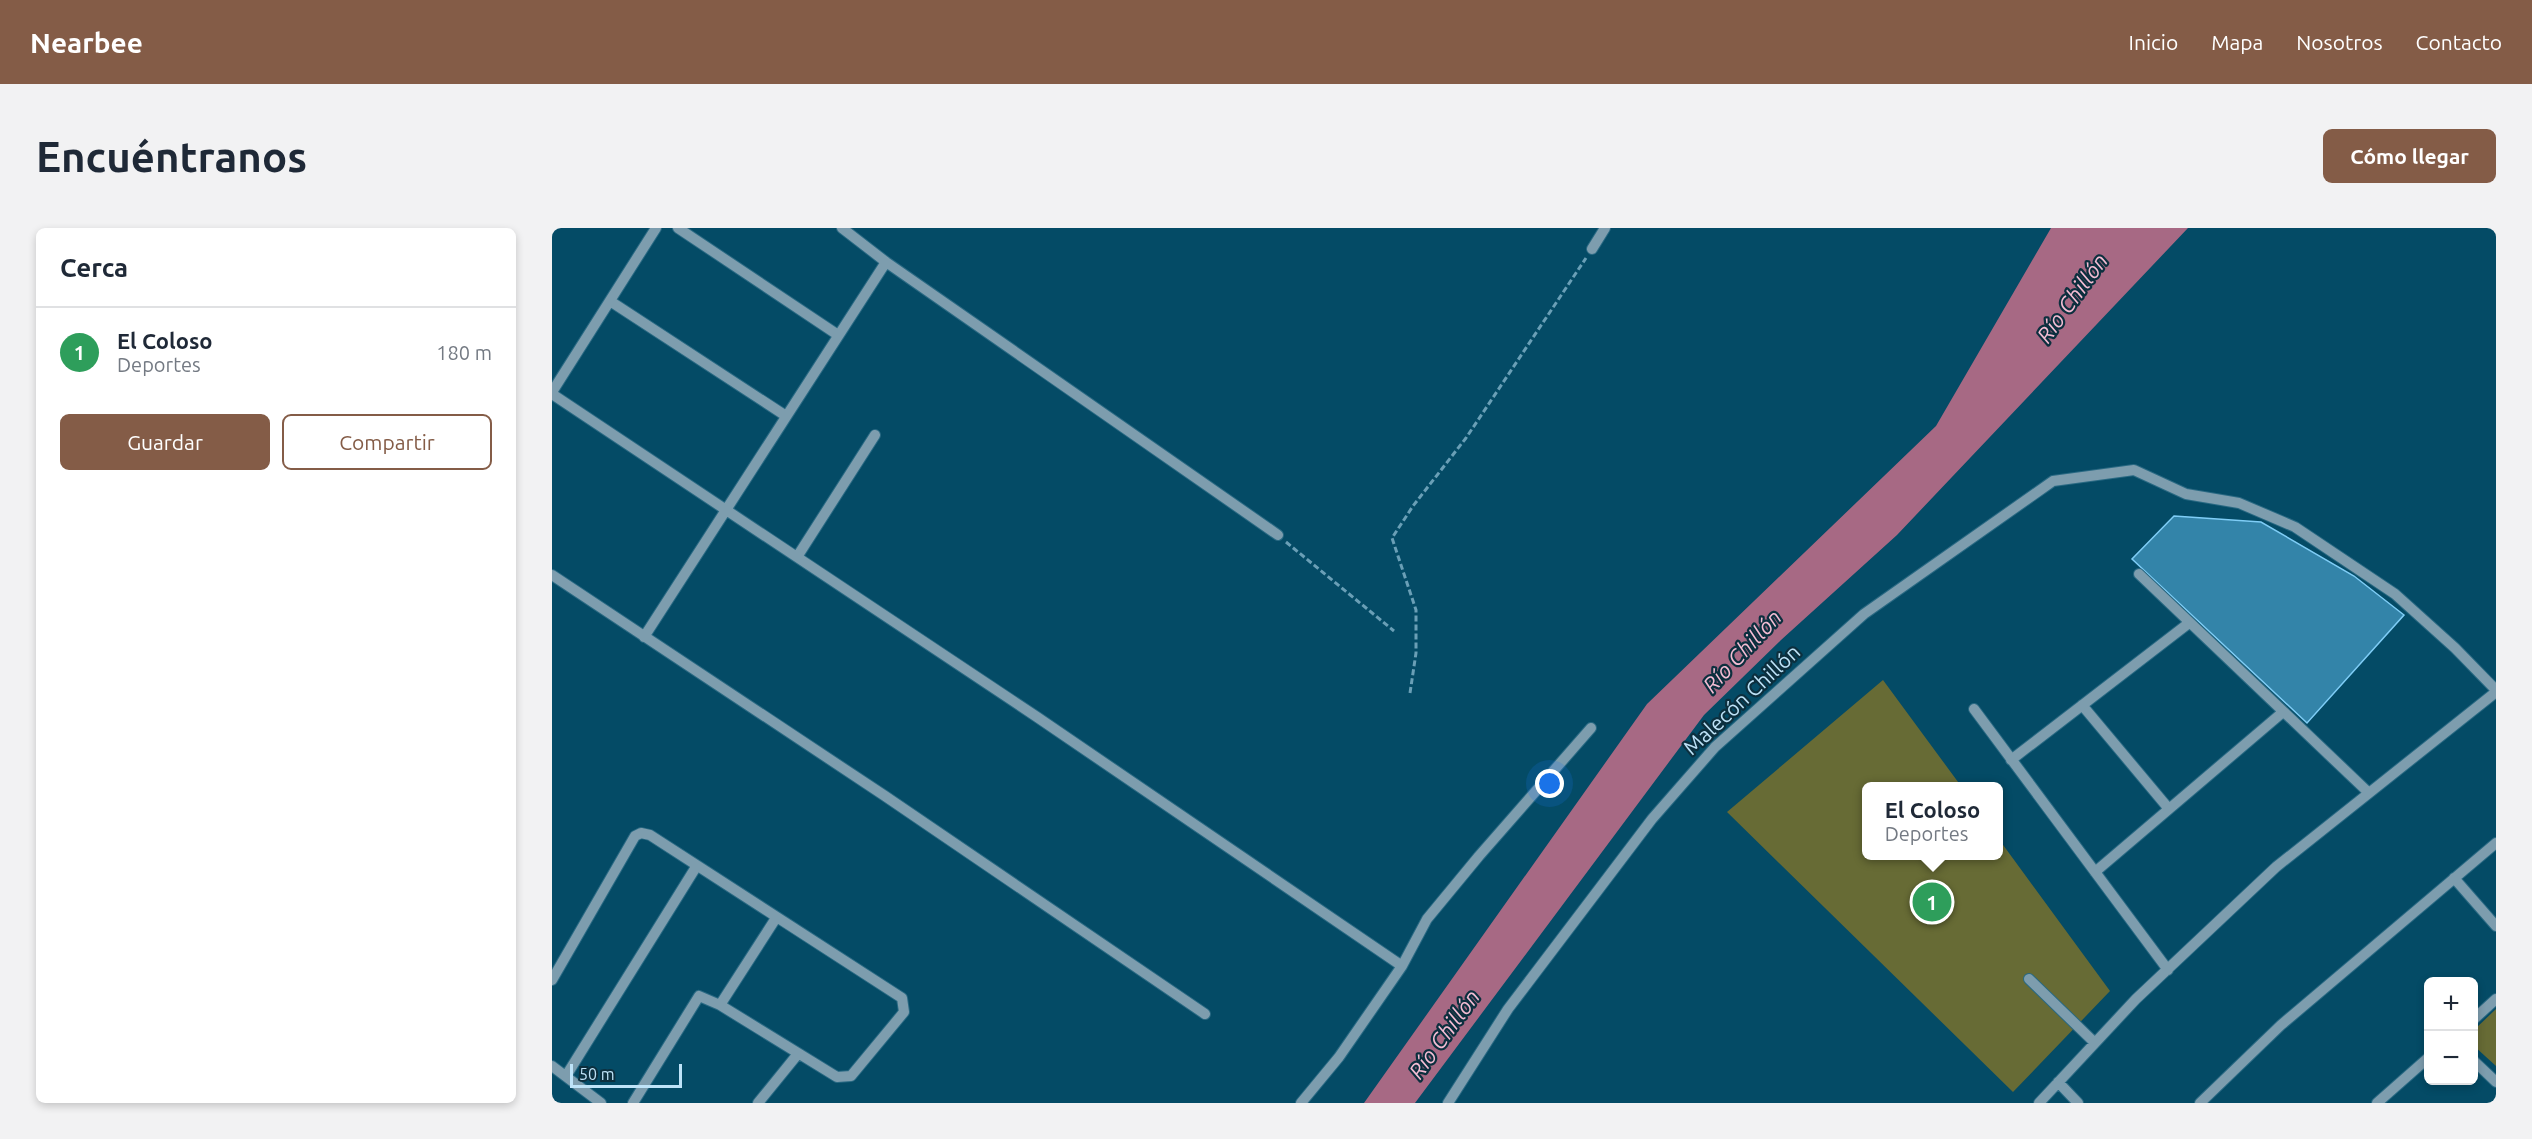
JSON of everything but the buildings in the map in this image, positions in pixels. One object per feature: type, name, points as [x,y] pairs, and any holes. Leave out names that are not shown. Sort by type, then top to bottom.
[{"type":"street","points":[[656,228],[552,393],[1402,966]]},
{"type":"street","points":[[678,228],[838,335]]},
{"type":"street","points":[[842,228],[886,262],[1278,535]]},
{"type":"street","points":[[1592,249],[1605,228]]},
{"type":"street","points":[[644,637],[886,262]]},
{"type":"street","points":[[610,301],[786,416]]},
{"type":"street","points":[[797,557],[875,435]]},
{"type":"street","name":"Malecón Chillón","points":[[1448,1103],[1508,1009],[1652,819],[1715,747],[1864,614],[2053,481],[2134,470],[2186,494],[2239,503],[2295,527],[2395,594],[2455,648],[2496,691]]},
{"type":"street","points":[[552,574],[885,796],[1205,1014]]},
{"type":"street","points":[[2139,574],[2369,793]]},
{"type":"street","points":[[2011,760],[2189,623]]},
{"type":"street","points":[[2039,1103],[2168,970],[2276,867],[2496,691]]},
{"type":"street","points":[[2082,705],[2169,809]]},
{"type":"street","points":[[1974,709],[2168,970]]},
{"type":"street","points":[[2095,872],[2283,712]]},
{"type":"street","points":[[1301,1103],[1339,1057],[1402,966],[1427,919],[1479,856],[1592,728]]},
{"type":"street","points":[[552,980],[635,836],[641,833],[650,835],[696,867],[902,998],[905,1005],[904,1012],[851,1076],[837,1077],[797,1055],[704,996],[696,998],[633,1103]]},
{"type":"street","points":[[2200,1103],[2281,1025],[2496,843]]},
{"type":"street","points":[[566,1076],[696,867]]},
{"type":"street","points":[[2454,878],[2496,926]]},
{"type":"street","points":[[720,1005],[776,918]]},
{"type":"street","points":[[2029,979],[2095,1043]]},
{"type":"street","points":[[2478,1015],[2496,999]]},
{"type":"street","points":[[758,1103],[797,1055]]},
{"type":"street","points":[[2377,1103],[2424,1062]]},
{"type":"street","points":[[2478,1065],[2496,1082]]},
{"type":"street","points":[[552,1066],[601,1103]]},
{"type":"street","points":[[2058,1083],[2078,1103]]},
{"type":"path","points":[[1410,693],[1416,653],[1416,610],[1392,538],[1413,506],[1466,438],[1592,249]]},
{"type":"path","points":[[1278,535],[1394,631]]},
{"type":"green space","points":[[1883,680],[1958,782],[1862,782],[1862,860],[2003,860],[2003,845],[2110,991],[2013,1092],[1727,812]]},
{"type":"green space","points":[[2496,1009],[2496,1066],[2478,1050],[2478,1026]]},
{"type":"water","name":"Río Chillón","points":[[2051,228],[2188,228],[1897,535],[1781,640],[1704,715],[1415,1103],[1364,1103],[1647,704],[1936,426]]},
{"type":"place","name":"El Coloso","points":[[1932,902]]}]
